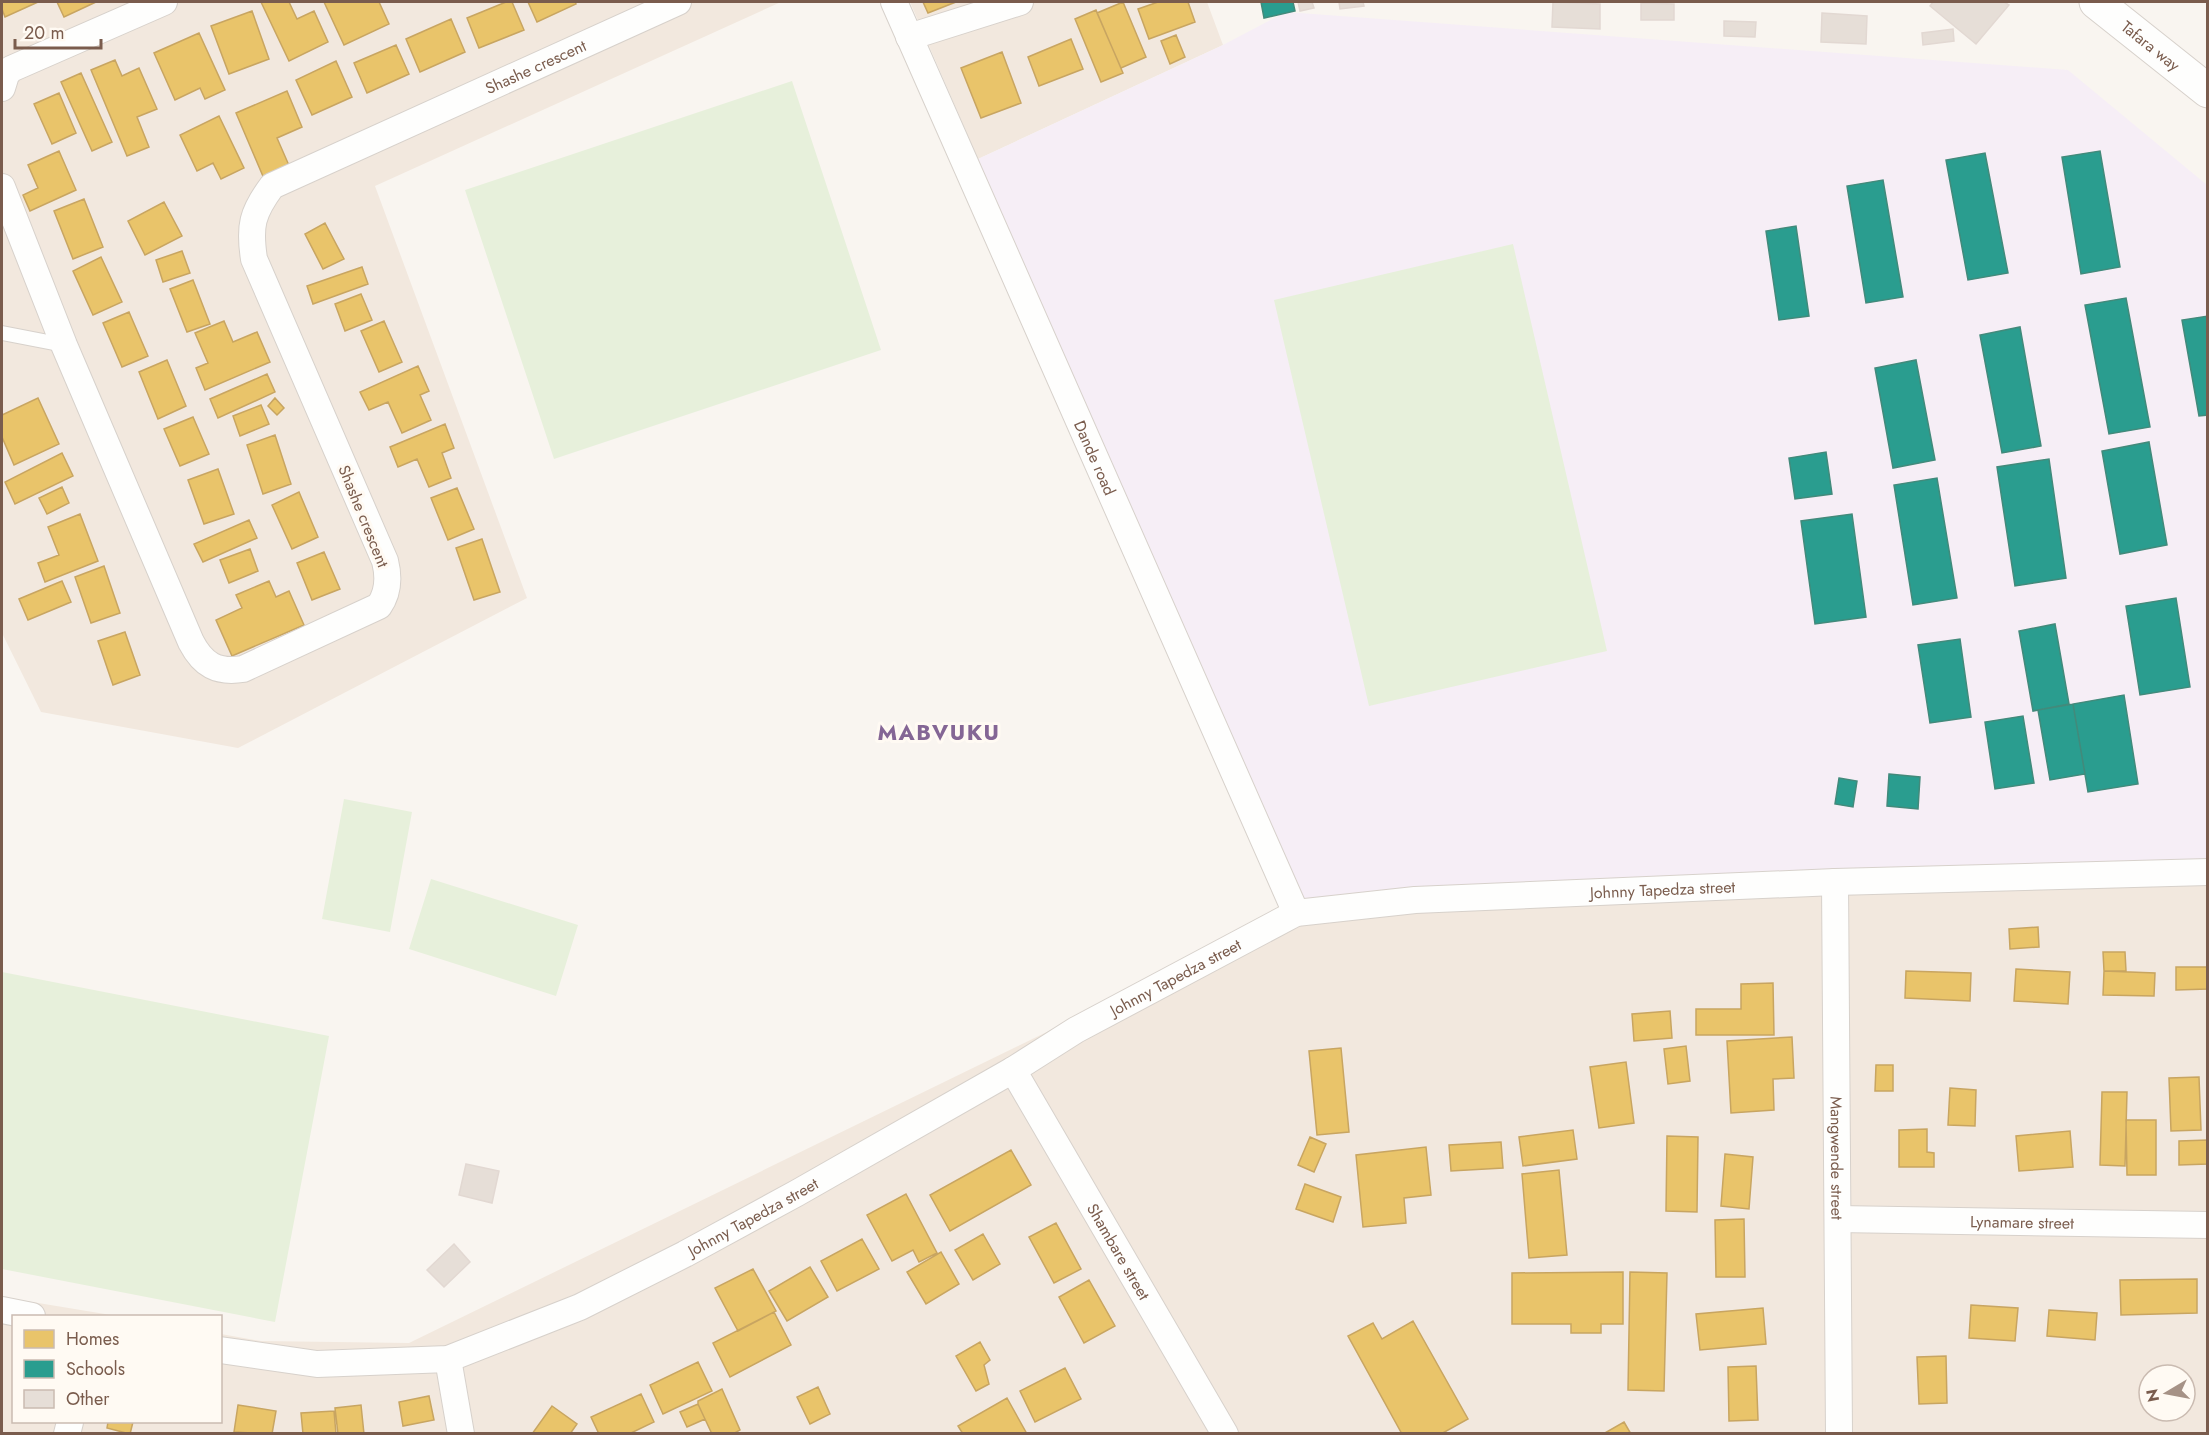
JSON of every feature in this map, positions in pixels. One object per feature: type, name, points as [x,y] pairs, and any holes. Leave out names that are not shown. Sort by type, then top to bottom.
[{"type":"street","points":[[2,88],[6,75],[11,69],[164,2]]},
{"type":"street","name":"Shashe crescent","points":[[2,187],[64,345],[190,642],[196,653],[207,663],[221,670],[243,669],[379,606],[388,584],[385,561],[254,259],[251,227],[256,209],[272,186],[678,2]]},
{"type":"street","name":"Dande road","points":[[894,2],[1296,913]]},
{"type":"street","points":[[909,37],[1020,2]]},
{"type":"street","name":"Tafara way","points":[[2096,2],[2208,91]]},
{"type":"street","name":"Johnny Tapedza street","points":[[222,1350],[317,1364],[448,1359],[580,1307],[777,1204],[1013,1070],[1076,1030],[1296,913],[1414,900],[1835,882],[2208,872]]},
{"type":"street","name":"Mangwende street","points":[[1835,882],[1839,1434]]},
{"type":"street","name":"Shambare street","points":[[1013,1070],[1225,1434]]},
{"type":"street","name":"Lynamare street","points":[[1838,1219],[2208,1225]]},
{"type":"street","points":[[2,1310],[23,1315]]},
{"type":"street","points":[[448,1359],[461,1434]]},
{"type":"lane","points":[[2,333],[64,345]]},
{"type":"shaded area","points":[[2,2],[781,2],[375,186],[527,598],[238,748],[41,712],[2,633]]},
{"type":"shaded area","points":[[910,2],[1207,2],[1223,45],[978,159]]},
{"type":"shaded area","points":[[1286,12],[2068,70],[2207,185],[2207,867],[1301,908],[978,159],[1223,45]]},
{"type":"shaded area","points":[[2207,867],[2207,1433],[2,1433],[2,1297],[111,1315],[12,1315],[12,1423],[222,1423],[222,1334],[261,1341],[409,1343],[1301,908]]},
{"type":"green space","points":[[792,81],[881,350],[554,459],[465,190]]},
{"type":"green space","points":[[1513,244],[1607,651],[1369,706],[1274,300]]},
{"type":"green space","points":[[344,799],[412,812],[390,932],[322,919]]},
{"type":"green space","points":[[431,879],[578,925],[556,996],[409,949]]},
{"type":"green space","points":[[2,972],[329,1036],[275,1322],[2,1269]]},
{"type":"building: Homes","points":[[2,2],[38,2],[5,17]]},
{"type":"building: Homes","points":[[57,2],[96,2],[64,17]]},
{"type":"building: Homes","points":[[261,2],[289,2],[297,19],[314,11],[328,42],[289,61]]},
{"type":"building: Homes","points":[[324,2],[379,2],[389,24],[344,45]]},
{"type":"building: Homes","points":[[506,2],[512,2],[524,30],[479,48],[467,18]]},
{"type":"building: Homes","points":[[528,2],[575,2],[576,4],[537,22]]},
{"type":"building: Homes","points":[[923,2],[956,2],[928,13]]},
{"type":"building: Homes","points":[[1123,2],[1146,57],[1121,68],[1097,13]]},
{"type":"building: Homes","points":[[1158,2],[1188,2],[1195,22],[1149,39],[1138,9]]},
{"type":"building: Homes","points":[[1096,10],[1123,73],[1101,82],[1075,19]]},
{"type":"building: Homes","points":[[252,11],[269,59],[229,74],[211,26]]},
{"type":"building: Homes","points":[[451,19],[465,52],[420,72],[406,39]]},
{"type":"building: Homes","points":[[199,33],[225,90],[205,99],[200,88],[175,100],[154,53]]},
{"type":"building: Homes","points":[[1176,35],[1185,57],[1170,64],[1161,41]]},
{"type":"building: Homes","points":[[1071,39],[1083,69],[1039,86],[1028,57]]},
{"type":"building: Homes","points":[[396,45],[409,74],[367,93],[354,63]]},
{"type":"building: Homes","points":[[1002,52],[1021,103],[981,118],[961,68]]},
{"type":"building: Homes","points":[[115,60],[122,76],[139,68],[157,109],[137,117],[149,147],[127,156],[91,70]]},
{"type":"building: Homes","points":[[336,61],[352,97],[312,115],[296,80]]},
{"type":"building: Homes","points":[[81,73],[112,142],[92,151],[61,82]]},
{"type":"building: Homes","points":[[287,91],[302,127],[277,138],[291,170],[265,181],[236,113]]},
{"type":"building: Homes","points":[[59,93],[76,133],[52,144],[34,104]]},
{"type":"building: Homes","points":[[219,116],[244,168],[221,179],[213,163],[197,171],[180,135]]},
{"type":"building: Homes","points":[[59,151],[76,190],[30,211],[23,195],[38,188],[28,165]]},
{"type":"building: Homes","points":[[84,199],[103,247],[73,259],[54,211]]},
{"type":"building: Homes","points":[[164,202],[182,236],[145,255],[128,221]]},
{"type":"building: Homes","points":[[325,223],[344,259],[323,269],[305,234]]},
{"type":"building: Homes","points":[[182,251],[190,273],[163,282],[156,260]]},
{"type":"building: Homes","points":[[101,257],[122,302],[93,315],[73,271]]},
{"type":"building: Homes","points":[[362,267],[368,284],[313,304],[307,286]]},
{"type":"building: Homes","points":[[193,280],[210,324],[187,332],[170,289]]},
{"type":"building: Homes","points":[[361,294],[372,320],[345,331],[335,304]]},
{"type":"building: Homes","points":[[129,312],[148,356],[122,367],[103,323]]},
{"type":"building: Homes","points":[[224,321],[233,342],[257,332],[270,362],[205,390],[196,368],[208,363],[195,333]]},
{"type":"building: Homes","points":[[384,321],[402,362],[379,372],[361,331]]},
{"type":"building: Homes","points":[[167,360],[186,406],[158,419],[139,372]]},
{"type":"building: Homes","points":[[418,366],[429,391],[420,395],[431,420],[402,433],[388,402],[369,410],[360,392]]},
{"type":"building: Homes","points":[[267,374],[275,392],[218,418],[210,399]]},
{"type":"building: Homes","points":[[38,398],[59,444],[14,465],[2,437],[2,415]]},
{"type":"building: Homes","points":[[275,398],[284,408],[277,415],[268,406]]},
{"type":"building: Homes","points":[[261,405],[269,424],[240,436],[233,416]]},
{"type":"building: Homes","points":[[193,417],[209,454],[180,466],[164,429]]},
{"type":"building: Homes","points":[[445,424],[454,448],[442,453],[451,478],[429,487],[417,459],[398,467],[390,447]]},
{"type":"building: Homes","points":[[275,435],[291,484],[263,494],[247,445]]},
{"type":"building: Homes","points":[[62,453],[73,476],[15,504],[5,482]]},
{"type":"building: Homes","points":[[218,469],[234,514],[204,524],[188,480]]},
{"type":"building: Homes","points":[[62,487],[69,503],[47,514],[39,498]]},
{"type":"building: Homes","points":[[457,488],[474,529],[448,540],[431,498]]},
{"type":"building: Homes","points":[[299,492],[318,537],[292,549],[272,505]]},
{"type":"building: Homes","points":[[80,514],[98,561],[45,582],[38,563],[59,555],[48,527]]},
{"type":"building: Homes","points":[[249,520],[257,538],[203,562],[194,544]]},
{"type":"building: Homes","points":[[482,539],[500,592],[474,600],[456,548]]},
{"type":"building: Homes","points":[[250,549],[258,571],[229,583],[220,560]]},
{"type":"building: Homes","points":[[324,552],[340,589],[312,600],[297,563]]},
{"type":"building: Homes","points":[[104,566],[120,613],[91,623],[75,577]]},
{"type":"building: Homes","points":[[62,581],[71,602],[28,620],[19,599]]},
{"type":"building: Homes","points":[[269,581],[276,597],[289,591],[304,625],[232,656],[216,620],[242,608],[236,595]]},
{"type":"building: Homes","points":[[125,632],[140,675],[113,685],[98,641]]},
{"type":"building: Homes","points":[[2038,927],[2039,947],[2010,949],[2009,929]]},
{"type":"building: Homes","points":[[2103,952],[2125,952],[2126,971],[2104,971]]},
{"type":"building: Homes","points":[[2176,967],[2208,967],[2208,989],[2176,990]]},
{"type":"building: Homes","points":[[2016,969],[2070,972],[2068,1004],[2014,1001]]},
{"type":"building: Homes","points":[[1906,971],[1971,973],[1970,1001],[1905,998]]},
{"type":"building: Homes","points":[[2104,971],[2155,973],[2154,996],[2103,995]]},
{"type":"building: Homes","points":[[1773,983],[1774,1035],[1696,1035],[1696,1009],[1741,1009],[1741,984]]},
{"type":"building: Homes","points":[[1670,1011],[1672,1038],[1634,1041],[1632,1014]]},
{"type":"building: Homes","points":[[1792,1037],[1794,1078],[1773,1079],[1774,1110],[1731,1113],[1727,1041]]},
{"type":"building: Homes","points":[[1686,1046],[1690,1081],[1668,1084],[1664,1049]]},
{"type":"building: Homes","points":[[1341,1048],[1349,1132],[1317,1135],[1309,1051]]},
{"type":"building: Homes","points":[[1626,1062],[1634,1123],[1599,1128],[1590,1067]]},
{"type":"building: Homes","points":[[1876,1065],[1893,1065],[1893,1091],[1875,1091]]},
{"type":"building: Homes","points":[[2199,1077],[2201,1130],[2171,1131],[2169,1078]]},
{"type":"building: Homes","points":[[1950,1088],[1976,1090],[1975,1126],[1948,1125]]},
{"type":"building: Homes","points":[[2102,1092],[2127,1092],[2125,1166],[2100,1165]]},
{"type":"building: Homes","points":[[2126,1120],[2156,1120],[2156,1175],[2127,1175]]},
{"type":"building: Homes","points":[[1927,1129],[1927,1152],[1934,1153],[1934,1167],[1899,1167],[1899,1130]]},
{"type":"building: Homes","points":[[1573,1130],[1577,1159],[1523,1166],[1519,1137]]},
{"type":"building: Homes","points":[[2070,1131],[2073,1167],[2019,1171],[2016,1136]]},
{"type":"building: Homes","points":[[1667,1136],[1698,1137],[1697,1212],[1666,1211]]},
{"type":"building: Homes","points":[[1310,1137],[1326,1144],[1314,1172],[1298,1165]]},
{"type":"building: Homes","points":[[2208,1140],[2208,1164],[2179,1165],[2179,1141]]},
{"type":"building: Homes","points":[[1501,1142],[1503,1168],[1451,1171],[1449,1145]]},
{"type":"building: Homes","points":[[1426,1147],[1431,1195],[1404,1198],[1406,1223],[1363,1227],[1356,1155]]},
{"type":"building: Homes","points":[[1011,1150],[1031,1185],[950,1231],[930,1195]]},
{"type":"building: Homes","points":[[1725,1154],[1753,1157],[1749,1209],[1721,1206]]},
{"type":"building: Homes","points":[[1559,1170],[1567,1255],[1529,1258],[1522,1174]]},
{"type":"building: Homes","points":[[1305,1184],[1341,1197],[1333,1222],[1296,1209]]},
{"type":"building: Homes","points":[[906,1194],[937,1253],[919,1262],[913,1250],[892,1261],[867,1215]]},
{"type":"building: Homes","points":[[1744,1219],[1745,1277],[1716,1277],[1715,1220]]},
{"type":"building: Homes","points":[[1056,1223],[1081,1269],[1054,1283],[1029,1237]]},
{"type":"building: Homes","points":[[983,1234],[1000,1264],[973,1280],[955,1250]]},
{"type":"building: Homes","points":[[862,1239],[879,1269],[837,1291],[821,1261]]},
{"type":"building: Homes","points":[[941,1252],[959,1284],[926,1304],[907,1272]]},
{"type":"building: Homes","points":[[810,1267],[828,1297],[787,1321],[769,1291]]},
{"type":"building: Homes","points":[[753,1269],[776,1311],[738,1331],[715,1288]]},
{"type":"building: Homes","points":[[1623,1272],[1623,1324],[1601,1324],[1601,1333],[1571,1333],[1571,1324],[1512,1324],[1512,1273]]},
{"type":"building: Homes","points":[[1630,1272],[1667,1273],[1664,1391],[1628,1390]]},
{"type":"building: Homes","points":[[2197,1279],[2197,1313],[2121,1315],[2120,1280]]},
{"type":"building: Homes","points":[[1089,1280],[1115,1326],[1084,1343],[1059,1297]]},
{"type":"building: Homes","points":[[1971,1305],[2018,1308],[2015,1341],[1969,1338]]},
{"type":"building: Homes","points":[[1763,1308],[1766,1344],[1700,1350],[1696,1314]]},
{"type":"building: Homes","points":[[2049,1310],[2097,1313],[2095,1340],[2047,1336]]},
{"type":"building: Homes","points":[[774,1312],[791,1345],[730,1377],[713,1343]]},
{"type":"building: Homes","points":[[1413,1321],[1468,1419],[1441,1434],[1402,1434],[1348,1336],[1373,1323],[1382,1339]]},
{"type":"building: Homes","points":[[980,1342],[990,1360],[984,1365],[989,1384],[976,1391],[956,1356]]},
{"type":"building: Homes","points":[[1946,1356],[1947,1403],[1919,1404],[1917,1357]]},
{"type":"building: Homes","points":[[698,1362],[712,1391],[663,1414],[650,1385]]},
{"type":"building: Homes","points":[[1756,1366],[1758,1420],[1729,1421],[1728,1367]]},
{"type":"building: Homes","points":[[1065,1368],[1081,1399],[1035,1422],[1020,1391]]},
{"type":"building: Homes","points":[[818,1387],[830,1414],[810,1424],[797,1397]]},
{"type":"building: Homes","points":[[722,1389],[740,1430],[733,1434],[712,1434],[698,1404],[698,1401]]},
{"type":"building: Homes","points":[[641,1394],[654,1422],[629,1434],[599,1434],[591,1417]]},
{"type":"building: Homes","points":[[429,1396],[434,1420],[403,1426],[399,1402]]},
{"type":"building: Homes","points":[[1007,1398],[1027,1434],[963,1434],[958,1426]]},
{"type":"building: Homes","points":[[698,1404],[705,1419],[687,1427],[680,1412]]},
{"type":"building: Homes","points":[[238,1405],[276,1411],[272,1434],[234,1432]]},
{"type":"building: Homes","points":[[361,1405],[364,1434],[338,1434],[335,1408]]},
{"type":"building: Homes","points":[[552,1406],[577,1424],[570,1434],[532,1434]]},
{"type":"building: Homes","points":[[334,1411],[336,1434],[303,1434],[301,1413]]},
{"type":"building: Homes","points":[[1624,1422],[1631,1434],[1603,1434]]},
{"type":"building: Homes","points":[[108,1423],[133,1423],[130,1434],[107,1428]]},
{"type":"building: Schools","points":[[1261,2],[1293,2],[1295,11],[1264,18]]},
{"type":"building: Schools","points":[[2100,151],[2120,267],[2081,274],[2062,157]]},
{"type":"building: Schools","points":[[1985,153],[2008,273],[1968,280],[1946,160]]},
{"type":"building: Schools","points":[[1883,180],[1903,297],[1866,303],[1847,186]]},
{"type":"building: Schools","points":[[1796,226],[1809,316],[1779,320],[1766,231]]},
{"type":"building: Schools","points":[[2126,298],[2150,427],[2109,434],[2085,305]]},
{"type":"building: Schools","points":[[2208,316],[2208,415],[2199,416],[2182,320]]},
{"type":"building: Schools","points":[[2020,327],[2041,446],[2002,453],[1980,335]]},
{"type":"building: Schools","points":[[1916,360],[1935,460],[1893,468],[1875,368]]},
{"type":"building: Schools","points":[[2149,442],[2167,545],[2120,554],[2102,451]]},
{"type":"building: Schools","points":[[1826,452],[1832,494],[1795,499],[1789,458]]},
{"type":"building: Schools","points":[[2049,459],[2066,578],[2015,586],[1997,467]]},
{"type":"building: Schools","points":[[1937,478],[1957,598],[1913,605],[1894,485]]},
{"type":"building: Schools","points":[[1852,514],[1866,617],[1815,624],[1801,521]]},
{"type":"building: Schools","points":[[2176,598],[2190,687],[2140,695],[2126,606]]},
{"type":"building: Schools","points":[[2055,624],[2069,704],[2033,711],[2019,631]]},
{"type":"building: Schools","points":[[1960,639],[1971,717],[1930,723],[1918,645]]},
{"type":"building: Schools","points":[[2124,695],[2138,784],[2088,792],[2073,704]]},
{"type":"building: Schools","points":[[2073,704],[2085,774],[2050,780],[2038,710]]},
{"type":"building: Schools","points":[[2023,716],[2034,783],[1995,789],[1985,722]]},
{"type":"building: Schools","points":[[1889,774],[1920,777],[1918,809],[1887,806]]},
{"type":"building: Schools","points":[[1839,778],[1857,781],[1853,807],[1835,804]]},
{"type":"building: Other","points":[[1298,2],[1312,2],[1314,8],[1300,11]]},
{"type":"building: Other","points":[[1339,2],[1363,2],[1364,6],[1340,9]]},
{"type":"building: Other","points":[[1553,2],[1600,4],[1600,29],[1552,27]]},
{"type":"building: Other","points":[[1933,2],[2004,2],[2009,5],[1976,44],[1930,6]]},
{"type":"building: Other","points":[[1641,3],[1674,4],[1674,20],[1641,20]]},
{"type":"building: Other","points":[[1822,13],[1867,16],[1866,44],[1821,42]]},
{"type":"building: Other","points":[[1724,21],[1756,22],[1755,37],[1724,36]]},
{"type":"building: Other","points":[[1953,29],[1954,41],[1923,45],[1922,33]]},
{"type":"building: Other","points":[[466,1164],[499,1171],[492,1203],[459,1195]]},
{"type":"building: Other","points":[[454,1244],[470,1262],[444,1287],[427,1270]]},
{"type":"district","name":"MABVUKU","points":[[939,732]]}]
